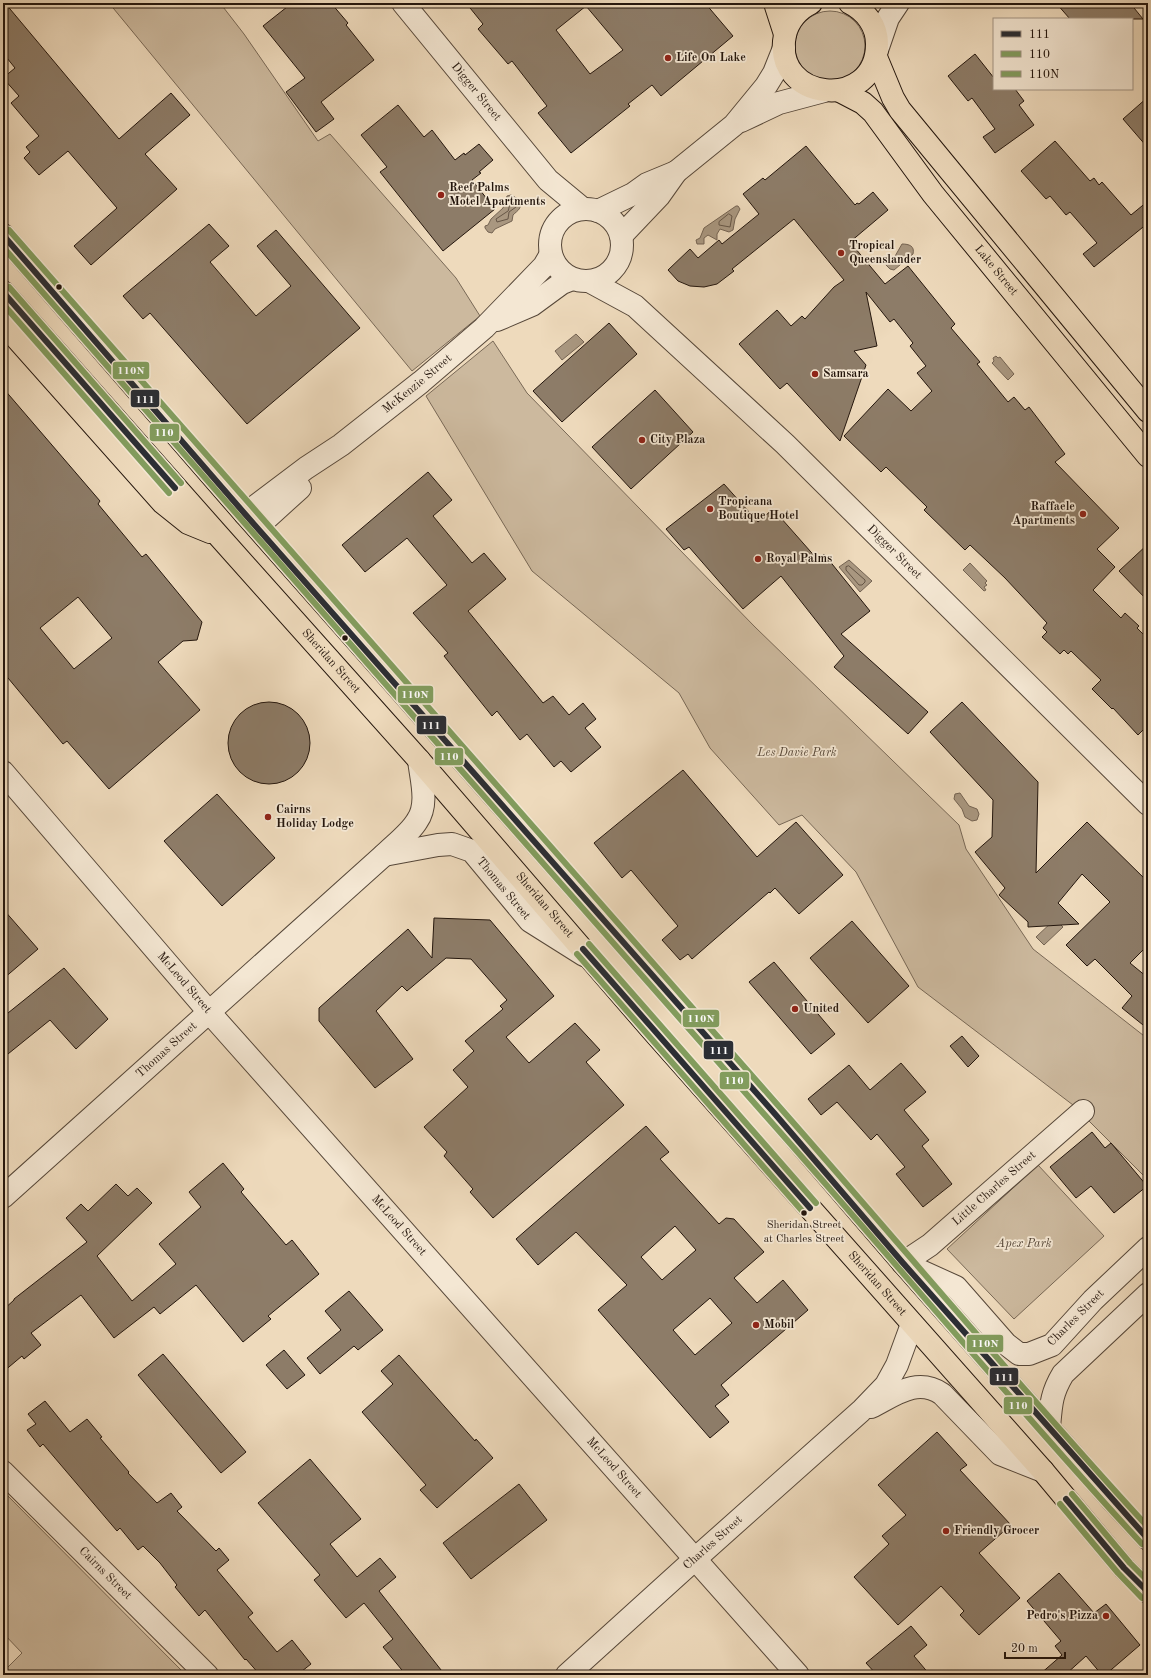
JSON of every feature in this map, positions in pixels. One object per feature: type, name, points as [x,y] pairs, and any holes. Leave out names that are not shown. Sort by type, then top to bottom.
[{"type":"main road","points":[[775,3],[784,41]]},
{"type":"main road","points":[[784,41],[791,19],[802,8],[811,3]]},
{"type":"main road","points":[[850,3],[860,9],[870,21],[876,35],[876,53],[893,98],[900,110],[1148,410]]},
{"type":"main road","name":"Lake Street","points":[[784,41],[788,64],[796,77],[809,86],[832,91],[863,103],[873,112],[933,194],[1148,456]]},
{"type":"main road","points":[[832,91],[853,85],[865,76],[876,53]]},
{"type":"main road","points":[[3,235],[251,521],[1148,1539]]},
{"type":"main road","name":"Sheridan Street","points":[[3,292],[220,538],[419,760],[591,959],[1043,1471],[1124,1568],[1148,1592]]},
{"type":"main road","points":[[3,323],[163,503],[188,523],[220,538],[251,521]]},
{"type":"street","name":"Digger Street","points":[[403,3],[548,180],[591,210]]},
{"type":"street","points":[[876,53],[888,18],[898,3]]},
{"type":"street","points":[[676,172],[647,184],[633,194],[591,210],[572,212],[563,217],[556,226],[551,239],[551,254],[555,264],[562,273],[581,280],[599,279],[609,274],[616,266],[621,246],[676,172],[734,125],[766,86],[774,73],[784,41]]},
{"type":"street","points":[[734,125],[779,103],[832,91]]},
{"type":"street","name":"Digger Street","points":[[548,180],[556,207],[556,226]]},
{"type":"street","points":[[591,210],[608,217],[616,225],[621,246]]},
{"type":"street","name":"Digger Street","points":[[621,246],[622,277],[635,306]]},
{"type":"street","name":"McKenzie Street","points":[[251,521],[306,468],[341,445],[421,382],[492,322],[516,294],[544,266],[551,254]]},
{"type":"street","name":"Digger Street","points":[[581,280],[635,306],[785,444],[1148,804]]},
{"type":"street","name":"McKenzie Street","points":[[492,322],[532,305],[562,284],[581,280]]},
{"type":"street","name":"Thomas Street","points":[[3,1197],[384,855],[418,821],[423,808],[419,760]]},
{"type":"street","name":"McLeod Street","points":[[3,772],[209,1012],[798,1675]]},
{"type":"street","name":"Thomas Street","points":[[384,855],[438,845],[452,844],[472,851],[530,921],[591,959]]},
{"type":"street","name":"Little Charles Street","points":[[904,1263],[930,1245],[1083,1111]]},
{"type":"street","name":"Charles Street","points":[[904,1263],[956,1287],[1006,1344],[1019,1354],[1029,1354],[1052,1345],[1093,1300],[1148,1248]]},
{"type":"street","points":[[1049,1428],[1052,1398],[1056,1386],[1063,1374],[1148,1294]]},
{"type":"street","name":"Charles Street","points":[[567,1675],[861,1412],[886,1385],[897,1365],[912,1324]]},
{"type":"street","points":[[1070,1326],[1091,1348]]},
{"type":"street","name":"Charles Street","points":[[861,1412],[911,1387],[924,1387],[936,1390],[942,1394],[1000,1454],[1043,1471]]},
{"type":"street","name":"Cairns Street","points":[[3,1472],[207,1675]]},
{"type":"green space","points":[[109,3],[220,3],[244,34],[318,141],[330,134],[456,278],[480,316],[412,371]]},
{"type":"green space","points":[[823,11],[837,11],[850,17],[859,26],[863,32],[865,46],[863,60],[855,71],[844,79],[837,81],[823,81],[816,79],[805,71],[797,60],[795,53],[795,39],[797,32],[805,21],[816,13]]},
{"type":"green space","name":"Les Davie Park","points":[[493,341],[527,393],[755,627],[959,825],[966,849],[1033,949],[1148,1039],[1148,1180],[1073,1105],[918,987],[856,872],[802,815],[779,825],[710,748],[679,693],[532,571],[426,396]]},
{"type":"green space","name":"Apex Park","points":[[1038,1165],[1104,1236],[1014,1319],[947,1249]]},
{"type":"green space","points":[[3,1491],[186,1675],[3,1675],[3,1672],[22,1653],[3,1633]]},
{"type":"water","points":[[511,195],[520,200],[519,209],[513,215],[512,221],[495,229],[492,233],[488,232],[485,226],[488,225],[491,219],[503,208],[507,196]]},
{"type":"water","points":[[736,206],[740,209],[735,219],[733,230],[729,232],[720,229],[717,234],[717,240],[708,235],[704,238],[704,244],[697,244],[696,240],[700,238],[704,228]]},
{"type":"water","points":[[902,244],[911,246],[913,249],[913,254],[894,270],[890,269],[886,265],[886,261],[894,258]]},
{"type":"water","points":[[576,334],[584,342],[562,360],[555,351]]},
{"type":"water","points":[[996,356],[998,358],[1000,357],[1014,374],[1008,380],[992,363],[994,361],[993,358]]},
{"type":"water","points":[[849,560],[872,581],[860,592],[839,567]]},
{"type":"water","points":[[970,563],[987,581],[985,583],[987,585],[984,587],[986,590],[984,591],[963,570]]},
{"type":"water","points":[[960,793],[969,806],[977,809],[979,814],[977,820],[972,821],[965,817],[962,809],[954,799],[955,794]]},
{"type":"water","points":[[1053,921],[1057,921],[1063,927],[1044,945],[1036,937]]},
{"type":"building","points":[[3,3],[5,3],[119,139],[171,93],[190,115],[145,154],[177,189],[91,265],[74,246],[117,208],[68,151],[39,175],[24,158],[30,152],[26,147],[39,136],[11,103],[19,96],[3,78],[15,68],[3,53]]},
{"type":"building","points":[[292,3],[331,3],[348,23],[346,25],[374,60],[321,102],[334,119],[316,132],[286,92],[305,78],[263,26]]},
{"type":"building","points":[[466,3],[705,3],[733,36],[661,96],[652,85],[628,104],[630,106],[571,153],[538,113],[547,106],[512,61],[508,64],[478,29],[483,24]],"holes":[[[586,6],[623,50],[590,74],[556,30]]]},
{"type":"building","points":[[1056,3],[1130,3],[1143,19],[1133,18],[1069,18]]},
{"type":"building","points":[[975,54],[993,77],[993,90],[1016,90],[1024,101],[1019,105],[1034,125],[995,153],[983,137],[995,129],[972,98],[968,101],[948,76]]},
{"type":"building","points":[[1148,97],[1148,148],[1123,119]]},
{"type":"building","name":"Reef Palms Motel Apartments","points":[[398,105],[424,137],[432,130],[455,160],[464,153],[465,155],[479,144],[493,160],[472,180],[495,209],[443,251],[380,172],[387,167],[361,135]]},
{"type":"building","points":[[1055,141],[1090,181],[1094,178],[1099,185],[1102,182],[1131,215],[1148,201],[1148,223],[1094,267],[1083,254],[1097,243],[1070,212],[1066,215],[1050,196],[1046,199],[1021,171]]},
{"type":"building","points":[[806,146],[855,205],[857,203],[859,204],[873,192],[888,210],[850,242],[885,284],[908,266],[955,324],[951,328],[980,362],[977,364],[1008,402],[1014,397],[1025,410],[1029,407],[1065,454],[1055,462],[1119,528],[1097,549],[1115,567],[1093,590],[1121,618],[1125,613],[1139,626],[1137,628],[1148,639],[1148,725],[1138,735],[1113,708],[1112,709],[1092,689],[1101,680],[1071,651],[1068,654],[1064,650],[1060,654],[1042,637],[1047,632],[1043,628],[1047,623],[1005,578],[970,545],[965,550],[924,510],[927,507],[886,467],[881,472],[844,436],[888,389],[911,411],[932,391],[917,373],[926,366],[910,346],[913,343],[894,319],[890,322],[866,292],[877,346],[854,351],[866,365],[840,441],[787,383],[780,389],[739,344],[777,310],[791,326],[802,316],[805,319],[834,287],[844,280],[794,219],[732,269],[734,271],[717,284],[704,287],[690,286],[678,281],[668,270],[690,249],[698,258],[719,240],[722,244],[759,214],[743,194],[763,178],[765,180]]},
{"type":"building","points":[[209,224],[229,246],[210,262],[256,316],[291,286],[257,246],[276,230],[360,328],[247,424],[150,313],[143,319],[123,296]]},
{"type":"building","points":[[609,323],[637,354],[562,422],[533,391]]},
{"type":"building","points":[[3,388],[100,501],[98,504],[142,557],[146,554],[202,622],[197,640],[183,641],[158,662],[200,710],[109,789],[67,741],[63,744],[3,672]],"holes":[[[78,597],[112,638],[74,669],[40,628]]]},
{"type":"building","name":"City Plaza","points":[[655,390],[693,432],[631,489],[592,447]]},
{"type":"building","points":[[428,472],[452,500],[433,516],[472,563],[484,553],[506,579],[468,611],[543,703],[553,696],[569,715],[583,703],[596,719],[585,728],[601,747],[571,772],[561,761],[554,767],[527,734],[520,740],[497,711],[492,716],[444,656],[448,653],[413,613],[447,585],[407,538],[365,572],[342,545]]},
{"type":"building","points":[[724,484],[758,522],[773,509],[818,560],[824,554],[870,611],[841,634],[928,712],[908,734],[834,667],[844,656],[781,576],[743,609],[689,547],[684,550],[666,529]]},
{"type":"building","points":[[1148,544],[1148,601],[1119,571]]},
{"type":"building","points":[[269,702],[285,705],[298,714],[307,727],[310,743],[307,759],[298,772],[285,781],[269,784],[253,781],[240,772],[231,759],[228,743],[231,727],[240,714],[253,705]]},
{"type":"building","points":[[962,702],[1038,782],[1036,873],[1087,822],[1148,882],[1148,945],[1130,963],[1147,977],[1148,976],[1148,1029],[1122,1008],[1132,996],[1095,959],[1087,966],[1066,945],[1110,902],[1082,874],[1058,903],[1079,924],[1028,927],[1028,922],[999,895],[1005,888],[975,852],[992,837],[993,800],[930,732]]},
{"type":"building","points":[[683,770],[757,857],[796,822],[843,875],[799,914],[775,888],[692,959],[688,954],[680,960],[662,940],[678,926],[631,870],[622,878],[594,843]]},
{"type":"building","points":[[217,794],[275,858],[222,906],[164,841]]},
{"type":"building","points":[[3,909],[38,949],[3,979]]},
{"type":"building","points":[[434,918],[490,920],[554,996],[506,1037],[529,1063],[575,1023],[600,1050],[586,1062],[624,1105],[493,1218],[470,1192],[473,1189],[444,1156],[447,1152],[424,1127],[468,1087],[453,1070],[474,1051],[465,1041],[503,1009],[500,1006],[507,1000],[471,959],[446,958],[407,991],[402,986],[376,1011],[413,1059],[375,1088],[319,1021],[319,1008],[408,929],[432,958]]},
{"type":"building","points":[[852,921],[909,986],[868,1023],[810,958]]},
{"type":"building","points":[[774,962],[835,1034],[811,1054],[749,982]]},
{"type":"building","points":[[64,968],[108,1019],[76,1049],[50,1020],[3,1058],[3,1017]]},
{"type":"building","points":[[962,1036],[979,1056],[968,1067],[950,1046]]},
{"type":"building","points":[[901,1063],[926,1092],[904,1110],[929,1140],[922,1146],[952,1184],[923,1207],[896,1174],[905,1167],[877,1134],[871,1140],[837,1102],[821,1115],[808,1099],[849,1065],[870,1090]]},
{"type":"building","points":[[646,1126],[669,1152],[660,1159],[719,1224],[726,1218],[734,1219],[764,1252],[734,1278],[757,1303],[783,1280],[808,1310],[721,1385],[729,1395],[715,1406],[729,1422],[710,1438],[598,1310],[627,1285],[576,1232],[538,1265],[516,1239]],"holes":[[[675,1226],[696,1250],[662,1280],[641,1257]],[[710,1298],[732,1323],[695,1355],[673,1330]]]},
{"type":"building","points":[[1092,1132],[1105,1148],[1111,1143],[1147,1186],[1114,1213],[1091,1186],[1076,1198],[1050,1167]]},
{"type":"building","points":[[223,1163],[244,1189],[241,1192],[286,1245],[292,1240],[319,1274],[268,1316],[271,1319],[243,1342],[196,1285],[160,1314],[154,1307],[114,1338],[81,1295],[31,1333],[41,1345],[24,1359],[22,1356],[3,1372],[3,1310],[14,1299],[87,1242],[66,1218],[81,1204],[88,1211],[116,1184],[128,1196],[137,1188],[152,1203],[97,1256],[132,1301],[176,1264],[159,1244],[201,1207],[189,1192]]},
{"type":"building","points":[[349,1291],[383,1330],[358,1350],[354,1346],[320,1374],[307,1358],[341,1330],[325,1311]]},
{"type":"building","points":[[284,1350],[305,1375],[287,1389],[266,1365]]},
{"type":"building","points":[[163,1354],[246,1452],[221,1473],[138,1375]]},
{"type":"building","points":[[399,1355],[475,1441],[476,1439],[493,1458],[437,1508],[420,1490],[426,1485],[362,1412],[393,1384],[381,1371]]},
{"type":"building","points":[[45,1401],[70,1432],[87,1419],[102,1437],[100,1438],[129,1472],[128,1473],[157,1503],[171,1493],[182,1507],[177,1511],[216,1551],[219,1548],[229,1560],[217,1570],[253,1613],[248,1617],[277,1652],[292,1640],[311,1664],[297,1675],[260,1675],[246,1659],[245,1660],[205,1610],[199,1616],[175,1587],[177,1585],[160,1563],[143,1546],[138,1550],[120,1528],[117,1531],[43,1444],[40,1447],[27,1430],[36,1424],[28,1414]]},
{"type":"building","name":"Friendly Grocer","points":[[937,1432],[967,1465],[960,1470],[1011,1525],[979,1553],[1020,1598],[979,1635],[960,1615],[964,1611],[941,1586],[898,1625],[854,1577],[889,1544],[882,1536],[906,1515],[878,1485]]},
{"type":"building","points":[[310,1459],[361,1519],[330,1544],[357,1577],[380,1558],[396,1577],[379,1591],[445,1675],[406,1675],[383,1647],[393,1639],[364,1603],[346,1618],[314,1580],[320,1575],[258,1503]]},
{"type":"building","points":[[519,1484],[547,1520],[471,1579],[443,1543]]},
{"type":"building","points":[[1059,1573],[1094,1613],[1106,1604],[1140,1645],[1105,1675],[1102,1675],[1086,1656],[1065,1675],[1039,1675],[1062,1655],[1055,1646],[1061,1641],[1027,1601]]},
{"type":"building","points":[[911,1626],[927,1645],[914,1656],[930,1675],[877,1675],[866,1663]]},
{"type":"transit line","name":"110N","points":[[9,230],[296,559],[776,1103],[1007,1369],[1148,1527]]},
{"type":"transit line","name":"111","points":[[3,235],[245,514],[775,1114],[903,1263],[1148,1539]]},
{"type":"transit line","name":"110","points":[[3,247],[1046,1438],[1142,1544]]},
{"type":"transit line","name":"110N","points":[[9,287],[181,483]]},
{"type":"transit line","name":"111","points":[[3,292],[175,488]]},
{"type":"transit line","name":"110","points":[[3,304],[169,493]]},
{"type":"transit line","name":"110N","points":[[589,944],[816,1203]]},
{"type":"transit line","name":"111","points":[[583,949],[810,1208]]},
{"type":"transit line","name":"110","points":[[577,954],[804,1213]]},
{"type":"transit line","name":"110N","points":[[1072,1494],[1130,1563],[1148,1581]]},
{"type":"transit line","name":"111","points":[[1066,1499],[1124,1568],[1148,1592]]},
{"type":"transit line","name":"110","points":[[1060,1504],[1118,1573],[1142,1598]]},
{"type":"place","name":"Life On Lake","points":[[668,58]]},
{"type":"place","name":"Reef Palms Motel Apartments","points":[[441,195]]},
{"type":"place","name":"Tropical Queenslander","points":[[841,253]]},
{"type":"place","name":"Samsara","points":[[815,374]]},
{"type":"place","name":"City Plaza","points":[[642,440]]},
{"type":"place","name":"Tropicana Boutique Hotel","points":[[710,509]]},
{"type":"place","name":"Raffaele Apartments","points":[[1083,514]]},
{"type":"place","name":"Royal Palms","points":[[758,559]]},
{"type":"place","name":"Cairns Holiday Lodge","points":[[268,817]]},
{"type":"place","name":"United","points":[[795,1009]]},
{"type":"place","name":"Sheridan Street at Charles Street","points":[[804,1213]]},
{"type":"place","name":"Mobil","points":[[756,1325]]},
{"type":"place","name":"Friendly Grocer","points":[[946,1531]]},
{"type":"place","name":"Pedro's Pizza","points":[[1106,1616]]}]
